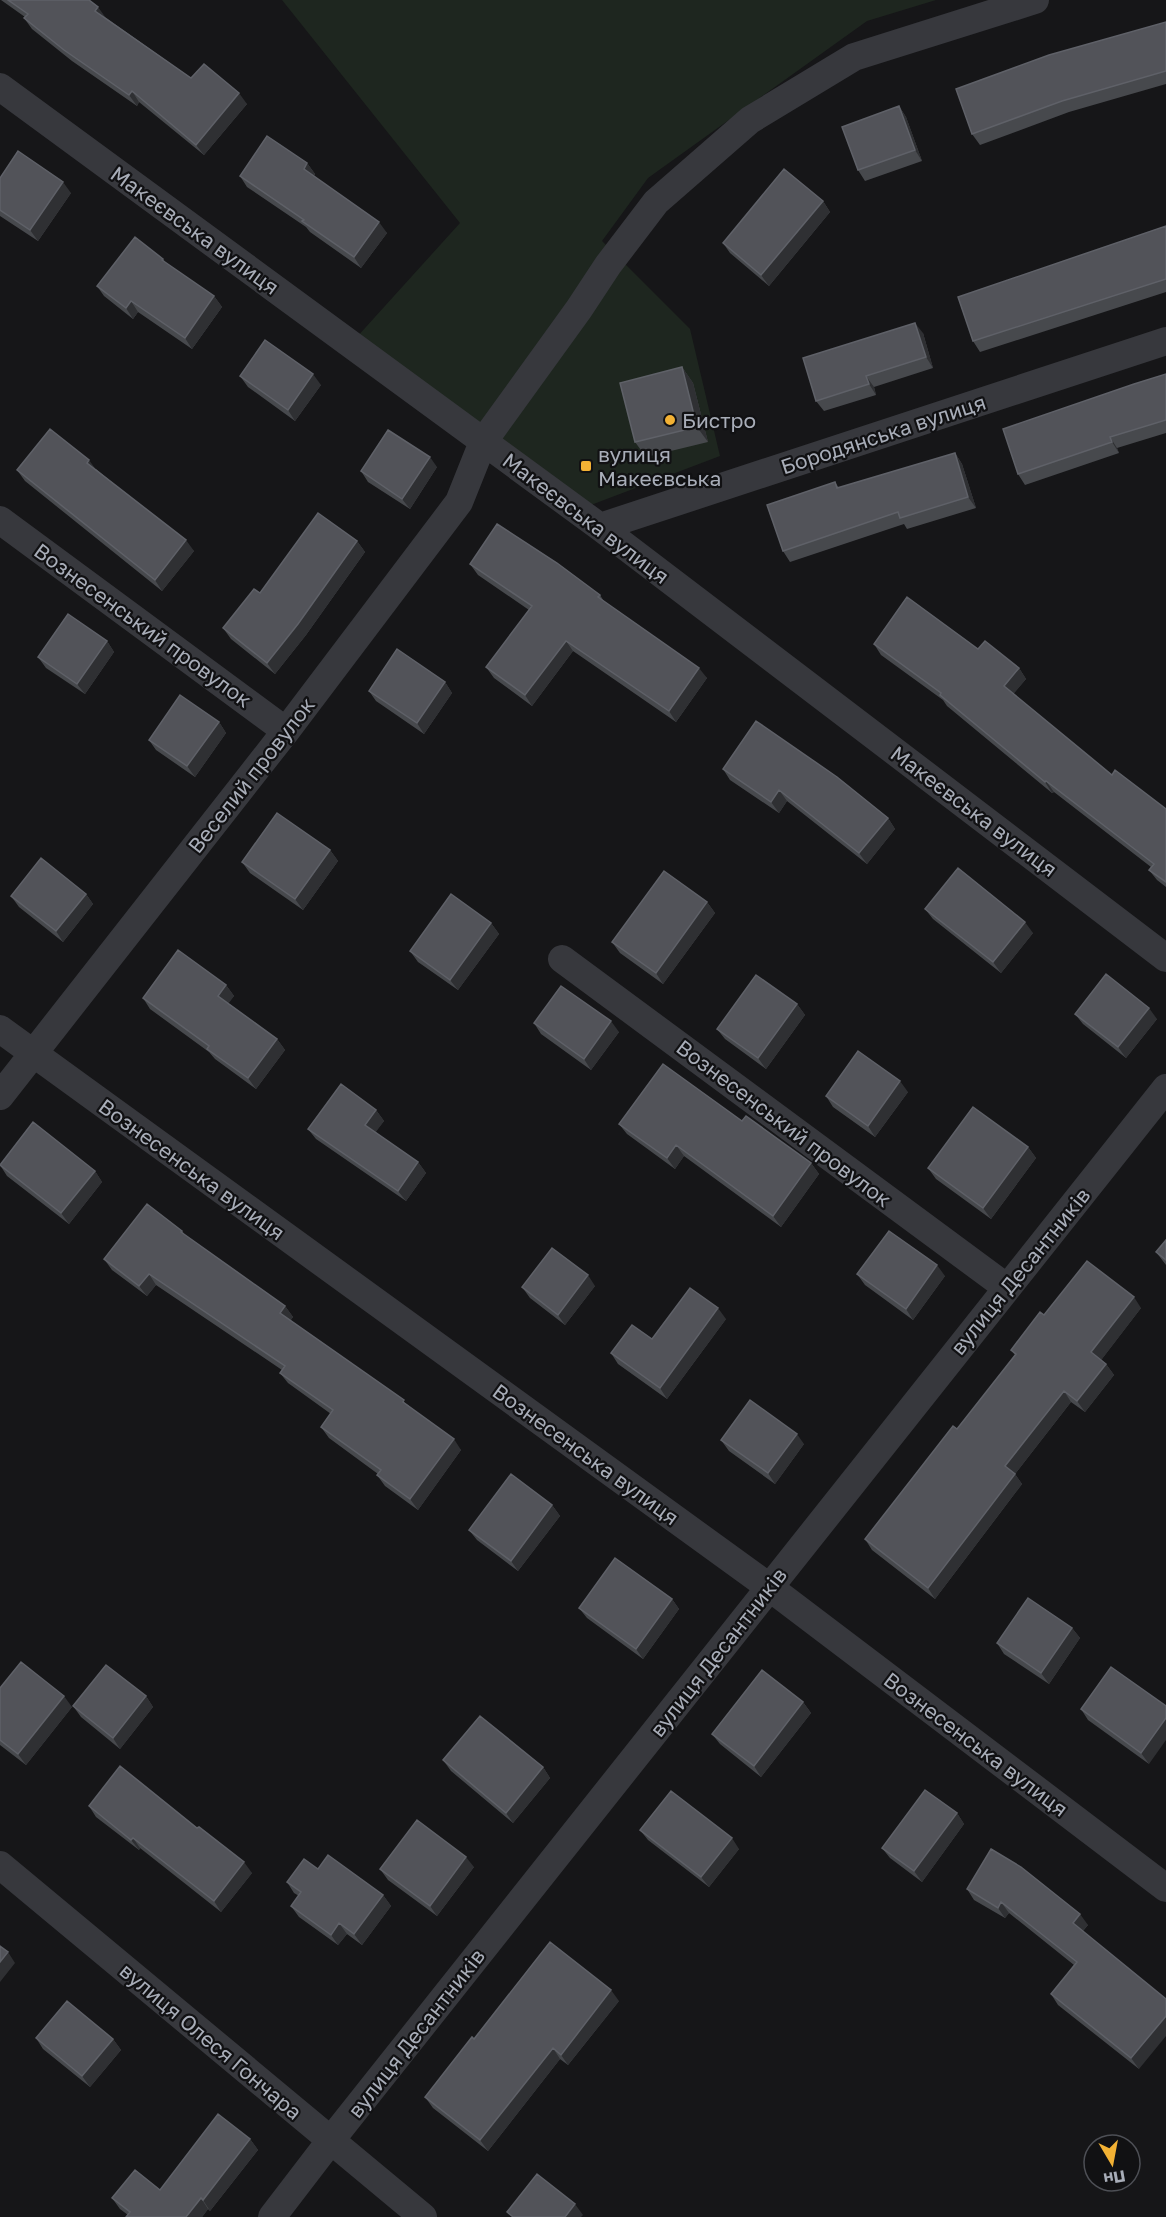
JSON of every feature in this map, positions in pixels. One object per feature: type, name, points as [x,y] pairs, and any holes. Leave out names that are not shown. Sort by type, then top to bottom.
[{"type":"street","name":"Веселий провулок","points":[[0,1096],[286,731],[459,502],[483,442],[608,265],[656,202],[750,120],[854,57],[1035,0]]},
{"type":"street","name":"Макеєвська вулиця","points":[[0,87],[600,527],[1166,958]]},
{"type":"street","name":"Бородянська вулиця","points":[[600,527],[1166,341]]},
{"type":"street","name":"Вознесенський провулок","points":[[0,520],[286,731]]},
{"type":"street","name":"Вознесенський провулок","points":[[562,959],[1006,1287]]},
{"type":"street","name":"Вознесенська вулиця","points":[[0,1029],[769,1587],[1166,1888]]},
{"type":"street","name":"вулиця Десантників","points":[[272,2217],[1006,1287],[1166,1088]]},
{"type":"street","name":"вулиця Олеся Гончара","points":[[0,1865],[423,2217]]},
{"type":"shaded area","points":[[282,0],[936,0],[867,21],[648,178],[602,241],[690,329],[720,456],[583,508],[356,338],[460,223]]},
{"type":"building","points":[[8,0],[89,0],[98,7],[95,11],[191,78],[204,64],[239,93],[196,145],[132,91],[129,95],[64,50],[24,18],[28,14]]},
{"type":"building","points":[[1166,22],[1166,71],[1062,101],[972,134],[956,89],[1049,55]]},
{"type":"building","points":[[899,106],[915,150],[858,170],[842,127]]},
{"type":"building","points":[[267,136],[307,163],[304,169],[379,222],[354,257],[240,176]]},
{"type":"building","points":[[18,151],[63,182],[30,230],[0,210],[0,178]]},
{"type":"building","points":[[784,169],[823,201],[761,275],[723,243]]},
{"type":"building","points":[[1166,226],[1166,279],[973,341],[958,297]]},
{"type":"building","points":[[135,237],[162,260],[214,296],[185,338],[131,301],[126,308],[97,286]]},
{"type":"building","points":[[915,323],[926,357],[866,376],[869,384],[816,401],[803,358]]},
{"type":"building","points":[[265,340],[313,374],[288,410],[240,376]]},
{"type":"building","name":"Бистро","points":[[682,367],[697,427],[635,442],[620,383]]},
{"type":"building","points":[[1166,374],[1166,420],[1110,437],[1112,442],[1018,474],[1003,429]]},
{"type":"building","points":[[50,429],[89,460],[87,463],[186,540],[155,580],[17,470]]},
{"type":"building","points":[[388,430],[430,457],[402,499],[361,471]]},
{"type":"building","points":[[955,453],[968,497],[900,518],[898,512],[783,551],[767,505],[835,482],[837,488]]},
{"type":"building","points":[[318,513],[357,541],[267,663],[223,628],[254,589],[260,593]]},
{"type":"building","points":[[497,524],[557,563],[600,595],[598,597],[699,668],[669,711],[566,641],[525,695],[486,667],[532,606],[470,564]]},
{"type":"building","points":[[907,597],[978,649],[985,641],[1019,668],[1004,686],[1112,775],[1115,770],[1166,809],[1166,882],[1149,870],[1154,864],[1045,782],[940,695],[941,693],[874,644]]},
{"type":"building","points":[[68,614],[107,641],[77,684],[38,657]]},
{"type":"building","points":[[397,649],[445,682],[417,723],[369,691]]},
{"type":"building","points":[[180,695],[219,722],[187,766],[149,740]]},
{"type":"building","points":[[756,721],[837,777],[888,818],[859,853],[779,790],[771,802],[723,769]]},
{"type":"building","points":[[277,813],[330,850],[295,899],[242,862]]},
{"type":"building","points":[[41,858],[86,894],[56,931],[11,896]]},
{"type":"building","points":[[958,868],[1025,922],[993,962],[925,909]]},
{"type":"building","points":[[664,871],[707,902],[656,973],[612,942]]},
{"type":"building","points":[[451,894],[491,923],[450,980],[410,951]]},
{"type":"building","points":[[178,950],[226,985],[218,996],[277,1039],[248,1078],[207,1049],[209,1046],[143,998]]},
{"type":"building","points":[[1106,974],[1149,1008],[1118,1047],[1075,1014]]},
{"type":"building","points":[[756,975],[797,1004],[758,1058],[717,1029]]},
{"type":"building","points":[[561,986],[611,1021],[584,1059],[534,1023]]},
{"type":"building","points":[[858,1051],[900,1081],[868,1126],[826,1096]]},
{"type":"building","points":[[663,1064],[742,1121],[746,1116],[811,1163],[773,1216],[676,1145],[667,1158],[619,1124]]},
{"type":"building","points":[[341,1084],[376,1110],[365,1125],[418,1162],[398,1191],[308,1129]]},
{"type":"building","points":[[973,1107],[1028,1147],[983,1208],[928,1168]]},
{"type":"building","points":[[33,1122],[95,1171],[61,1213],[0,1165]]},
{"type":"building","points":[[147,1204],[181,1232],[285,1306],[280,1313],[404,1400],[403,1402],[454,1439],[410,1499],[377,1475],[381,1470],[321,1427],[333,1410],[280,1373],[285,1366],[149,1274],[139,1286],[104,1259]]},
{"type":"building","points":[[889,1231],[937,1265],[906,1309],[857,1274]]},
{"type":"building","points":[[1166,1240],[1166,1260],[1156,1252]]},
{"type":"building","points":[[552,1248],[588,1275],[558,1315],[522,1287]]},
{"type":"building","points":[[1087,1261],[1134,1297],[1091,1352],[1106,1364],[1077,1401],[1064,1391],[1005,1466],[1015,1474],[928,1588],[865,1539],[953,1426],[957,1429],[1016,1354],[1011,1350],[1040,1312],[1044,1315]]},
{"type":"building","points":[[690,1288],[718,1308],[660,1388],[611,1353],[632,1325],[652,1339]]},
{"type":"building","points":[[750,1400],[797,1434],[768,1473],[721,1440]]},
{"type":"building","points":[[511,1474],[552,1505],[511,1561],[469,1530]]},
{"type":"building","points":[[615,1558],[672,1599],[636,1649],[579,1608]]},
{"type":"building","points":[[1028,1598],[1072,1628],[1041,1673],[997,1643]]},
{"type":"building","points":[[21,1662],[64,1696],[18,1754],[0,1740],[0,1688]]},
{"type":"building","points":[[106,1665],[146,1696],[113,1738],[73,1706]]},
{"type":"building","points":[[1111,1667],[1166,1706],[1166,1718],[1141,1753],[1081,1709]]},
{"type":"building","points":[[762,1670],[803,1702],[754,1766],[712,1734]]},
{"type":"building","points":[[480,1716],[543,1767],[506,1813],[443,1760]]},
{"type":"building","points":[[120,1766],[197,1828],[199,1827],[244,1862],[214,1901],[89,1806]]},
{"type":"building","points":[[925,1790],[957,1813],[914,1871],[882,1848]]},
{"type":"building","points":[[671,1791],[732,1838],[701,1877],[640,1830]]},
{"type":"building","points":[[417,1820],[466,1857],[430,1906],[380,1869]]},
{"type":"building","points":[[991,1849],[1021,1867],[1080,1914],[1073,1923],[1166,1999],[1166,2016],[1131,2058],[1051,1994],[1077,1962],[1001,1902],[998,1908],[967,1889]]},
{"type":"building","points":[[328,1855],[383,1895],[354,1934],[339,1923],[331,1935],[291,1906],[301,1892],[287,1882],[304,1859],[318,1869]]},
{"type":"building","points":[[550,1942],[611,1990],[561,2055],[553,2048],[480,2140],[425,2097]]},
{"type":"building","points":[[0,1946],[8,1952],[0,1962]]},
{"type":"building","points":[[67,2001],[113,2039],[82,2076],[36,2038]]},
{"type":"building","points":[[218,2114],[250,2139],[203,2200],[201,2198],[186,2217],[126,2217],[130,2212],[112,2198],[135,2170],[160,2190]]},
{"type":"building","points":[[537,2174],[575,2204],[565,2217],[513,2217],[507,2212]]},
{"type":"place","name":"Бистро","points":[[670,420]]},
{"type":"place","name":"вулиця Макеєвська","points":[[586,466]]}]
